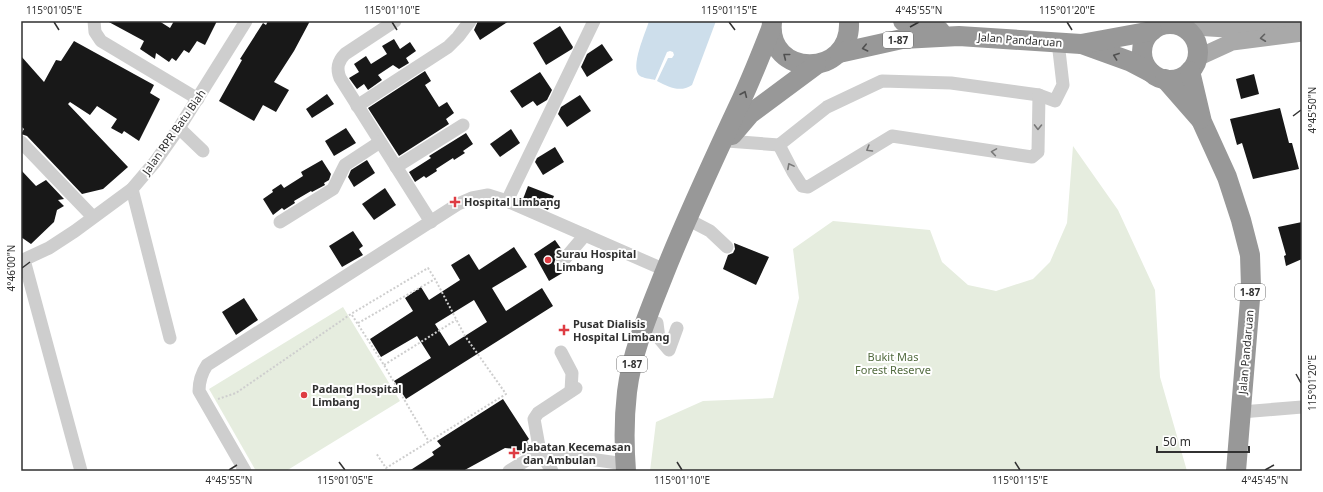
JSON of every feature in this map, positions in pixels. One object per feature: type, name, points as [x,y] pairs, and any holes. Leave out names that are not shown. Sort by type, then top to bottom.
[{"type":"highway","points":[[772,25],[774,42],[781,53],[791,60],[803,65],[816,65],[829,61],[839,53],[846,42],[849,30],[849,21]]},
{"type":"highway","name":"Jalan Pandaruan","points":[[903,21],[959,36]]},
{"type":"highway","points":[[1169,24],[1179,26],[1188,31],[1194,38],[1197,48],[1193,65],[1182,76],[1174,79],[1158,76],[1145,64],[1142,56],[1142,46],[1152,31],[1160,26],[1169,24]]},
{"type":"highway","name":"1-87","points":[[625,467],[624,426],[627,391],[633,359],[646,319],[665,270],[687,219],[721,148],[772,25]]},
{"type":"highway","name":"Jalan Pandaruan","points":[[1081,44],[1152,31]]},
{"type":"highway","name":"Jalan Pandaruan","points":[[839,53],[902,39],[959,36],[1081,44],[1128,61],[1158,76],[1202,122]]},
{"type":"highway","name":"1-87","points":[[721,148],[750,114],[816,65]]},
{"type":"highway","name":"Jalan Pandaruan","points":[[1193,65],[1202,122],[1227,177],[1241,220],[1250,255],[1251,287],[1236,471]]},
{"type":"main road","points":[[1179,26],[1226,29],[1297,21]]},
{"type":"main road","points":[[1193,65],[1232,42],[1302,33]]},
{"type":"street","points":[[94,21],[95,32],[101,41],[198,100]]},
{"type":"street","name":"Jalan RPR Batu Biah","points":[[23,261],[49,248],[75,231],[132,189],[155,162],[198,100],[246,21]]},
{"type":"street","points":[[395,21],[340,58],[338,72],[340,78],[431,222]]},
{"type":"street","points":[[358,106],[448,47],[470,21]]},
{"type":"street","points":[[507,201],[594,21]]},
{"type":"street","points":[[721,148],[779,145],[827,107],[882,81],[951,83],[1039,95],[1055,101],[1063,85],[1058,42]]},
{"type":"street","points":[[779,145],[793,172],[802,186],[805,187],[808,187],[892,136],[1032,157],[1038,152],[1039,95]]},
{"type":"street","points":[[396,167],[463,125]]},
{"type":"street","points":[[179,128],[203,151]]},
{"type":"street","points":[[21,142],[93,217]]},
{"type":"street","points":[[280,222],[333,189],[346,165],[380,142]]},
{"type":"street","points":[[132,189],[170,338]]},
{"type":"street","points":[[245,471],[199,391],[201,374],[207,365],[458,204],[472,198],[488,195],[507,201],[665,270]]},
{"type":"street","points":[[687,219],[710,231],[727,247]]},
{"type":"street","points":[[562,262],[585,235]]},
{"type":"street","points":[[23,261],[81,471]]},
{"type":"street","points":[[646,319],[657,323],[659,338],[669,350],[677,328]]},
{"type":"street","points":[[552,471],[540,452],[534,422],[535,415],[573,389],[572,373],[561,352]]},
{"type":"street","points":[[1241,412],[1302,407]]},
{"type":"street","points":[[509,471],[540,452],[625,467]]},
{"type":"path","points":[[205,403],[236,394],[351,314],[428,268],[465,336],[506,394],[386,468],[376,453]]},
{"type":"path","points":[[358,323],[435,279]]},
{"type":"path","points":[[351,314],[384,364],[429,442]]},
{"type":"path","points":[[384,364],[456,320]]},
{"type":"green space","name":"Bukit Mas Forest Reserve","points":[[1073,146],[1118,210],[1155,290],[1160,377],[1187,471],[650,471],[656,422],[703,401],[773,398],[799,298],[793,249],[833,221],[930,230],[942,262],[968,285],[996,291],[1033,279],[1050,262],[1067,223]]},
{"type":"green space","name":"Padang Hospital Limbang","points":[[343,307],[400,401],[286,471],[256,471],[209,389]]},
{"type":"water","points":[[649,21],[716,21],[692,85],[679,89],[657,81],[668,58],[672,58],[674,55],[673,52],[670,51],[667,52],[655,80],[641,77],[637,72],[637,58]]},
{"type":"building","points":[[107,21],[159,21],[170,28],[174,21],[217,21],[205,45],[197,41],[189,53],[184,50],[176,61],[172,58],[169,62],[156,53],[155,59],[140,49],[144,41]]},
{"type":"building","points":[[268,21],[310,21],[294,51],[274,82],[289,90],[276,112],[263,105],[254,121],[219,101],[242,60],[240,59],[263,23],[266,25]]},
{"type":"building","points":[[478,21],[509,21],[480,40],[474,30]]},
{"type":"building","points":[[560,26],[573,47],[546,65],[533,43]]},
{"type":"building","points":[[394,39],[400,49],[410,42],[416,51],[406,58],[409,63],[399,69],[393,65],[378,75],[382,80],[368,90],[364,84],[357,89],[349,78],[359,72],[354,64],[366,56],[371,64],[387,54],[382,46]]},
{"type":"building","points":[[74,41],[154,85],[150,93],[160,99],[139,141],[124,131],[122,134],[111,128],[117,119],[97,106],[90,115],[70,102],[68,104],[128,167],[103,189],[82,194],[27,136],[21,134],[24,129],[21,126],[21,56],[44,82],[56,60],[61,61]]},
{"type":"building","points":[[602,44],[613,60],[587,77],[581,67],[587,54]]},
{"type":"building","points":[[425,71],[431,81],[425,85],[439,107],[447,102],[454,113],[446,119],[449,124],[399,156],[368,108]]},
{"type":"building","points":[[540,72],[552,90],[547,100],[537,106],[533,101],[522,108],[510,91]]},
{"type":"building","points":[[1254,74],[1259,94],[1241,99],[1236,79]]},
{"type":"building","points":[[327,94],[334,104],[312,118],[306,109]]},
{"type":"building","points":[[580,95],[591,111],[567,127],[558,114],[561,107]]},
{"type":"building","points":[[1280,108],[1289,143],[1292,143],[1299,169],[1253,179],[1242,143],[1237,145],[1230,119]]},
{"type":"building","points":[[346,128],[356,143],[334,156],[325,141]]},
{"type":"building","points":[[511,129],[520,143],[500,157],[490,144]]},
{"type":"building","points":[[466,133],[473,144],[463,151],[465,153],[454,160],[453,158],[436,169],[437,171],[426,178],[424,176],[415,182],[409,172],[431,158],[429,156]]},
{"type":"building","points":[[555,147],[564,162],[543,175],[535,162],[537,158]]},
{"type":"building","points":[[322,160],[331,174],[329,180],[324,183],[325,185],[312,192],[311,191],[294,201],[295,203],[284,210],[282,208],[273,215],[263,199],[281,184],[284,188],[303,176],[301,172]]},
{"type":"building","points":[[367,160],[375,173],[354,187],[348,177],[351,170]]},
{"type":"building","points":[[21,170],[36,186],[46,180],[64,199],[58,200],[64,206],[57,210],[54,222],[31,244],[21,237]]},
{"type":"building","points":[[528,186],[554,196],[548,210],[523,199]]},
{"type":"building","points":[[385,188],[396,205],[374,220],[362,204]]},
{"type":"building","points":[[1302,222],[1302,259],[1286,266],[1284,256],[1286,255],[1278,227]]},
{"type":"building","points":[[353,231],[363,246],[359,249],[363,255],[342,267],[329,246]]},
{"type":"building","name":"Surau Hospital Limbang","points":[[555,240],[562,250],[556,257],[554,264],[557,268],[563,270],[564,272],[549,281],[534,254]]},
{"type":"building","points":[[734,243],[769,257],[756,285],[723,269],[728,255],[733,253],[735,249]]},
{"type":"building","points":[[514,247],[527,267],[492,288],[506,311],[542,288],[553,306],[406,399],[394,381],[431,358],[417,336],[381,357],[370,339],[413,311],[405,298],[421,287],[429,300],[460,280],[451,265],[469,254],[479,270]],"holes":[[[474,300],[487,322],[449,346],[435,324]]]},
{"type":"building","points":[[244,298],[258,320],[236,335],[222,312]]},
{"type":"building","points":[[503,399],[529,439],[527,441],[531,448],[520,455],[516,449],[505,448],[463,471],[409,471],[434,455],[432,452],[441,446],[437,441]]},
{"type":"place","name":"Hospital Limbang","points":[[455,202]]},
{"type":"place","name":"Surau Hospital Limbang","points":[[548,260]]},
{"type":"place","name":"Pusat Dialisis Hospital Limbang","points":[[564,330]]},
{"type":"place","name":"Padang Hospital Limbang","points":[[304,395]]},
{"type":"place","name":"Jabatan Kecemasan dan Ambulan","points":[[514,453]]}]
